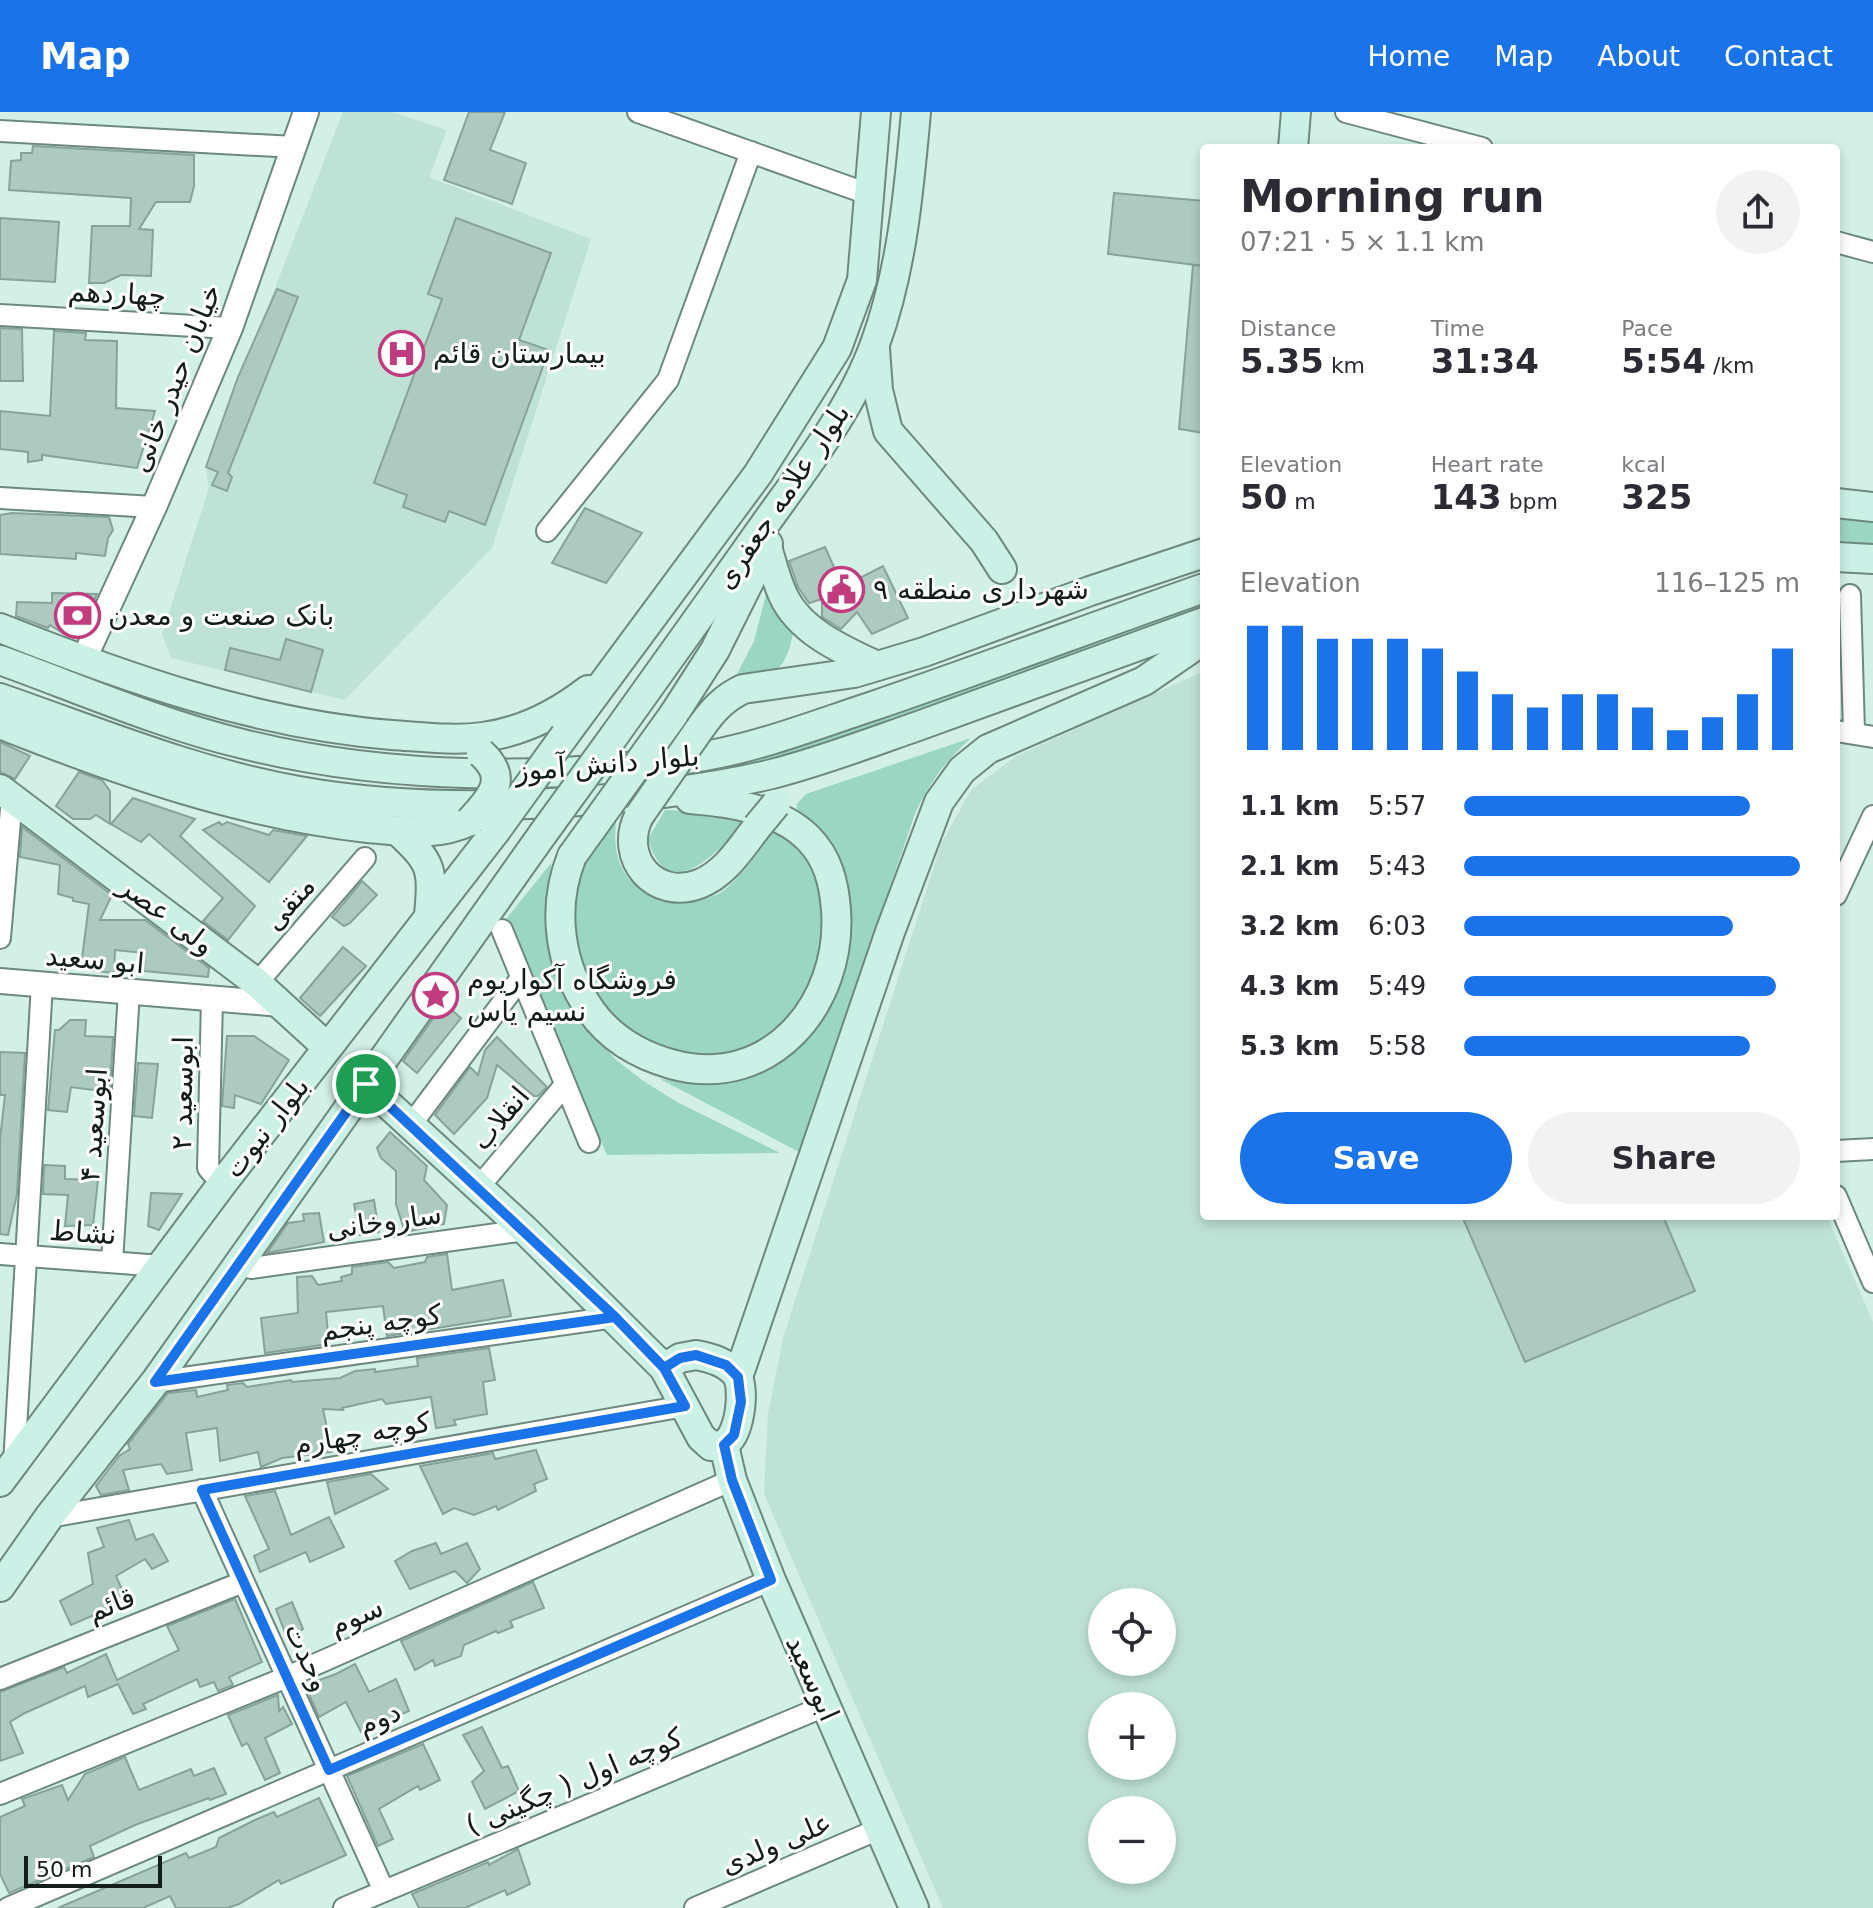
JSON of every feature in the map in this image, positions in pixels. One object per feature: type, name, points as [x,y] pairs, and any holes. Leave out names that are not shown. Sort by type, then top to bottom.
[{"type":"main road","name":"بلوار علامه جعفری","points":[[565,735],[758,474],[837,348],[862,280],[876,112]]},
{"type":"main road","name":"بلوار علامه جعفری","points":[[542,835],[788,493],[842,412],[874,345],[894,285],[916,112]]},
{"type":"main road","points":[[1293,144],[1296,112]]},
{"type":"main road","points":[[874,345],[878,390],[888,431],[984,541],[1002,569]]},
{"type":"main road","points":[[642,806],[693,799],[751,809],[794,827],[808,838],[822,856],[835,891],[837,923],[835,951],[825,983],[813,1010],[790,1037],[749,1061],[704,1069],[678,1066],[650,1058],[601,1025],[579,995],[562,942],[560,896],[572,856],[674,714],[715,650],[767,547],[788,493]]},
{"type":"main road","points":[[1840,503],[1873,507]]},
{"type":"main road","points":[[767,547],[783,597],[805,624],[840,649],[877,666]]},
{"type":"main road","points":[[1200,554],[924,652],[854,673],[743,689],[729,696],[712,711],[642,806],[633,828],[633,851],[641,869],[658,882],[682,887],[701,883],[719,873],[786,793],[802,783],[1200,635]]},
{"type":"main road","points":[[1840,557],[1873,559]]},
{"type":"main road","name":"بلوار دانش آموز","points":[[0,660],[182,726],[242,744],[357,765],[425,771],[518,773],[617,767],[705,756],[766,741],[974,671],[1200,589]]},
{"type":"main road","points":[[0,628],[83,661],[191,697],[271,716],[362,732],[451,740],[486,737],[528,725],[570,704],[606,677]]},
{"type":"main road","name":"بلوار دانش آموز","points":[[0,698],[175,759],[322,795],[430,806],[642,806],[820,760],[1200,635]]},
{"type":"main road","points":[[366,1084],[615,1317],[664,1368],[701,1437],[711,1446],[724,1445],[734,1435],[741,1402],[738,1377],[890,932],[939,802],[962,770],[988,749],[1144,681],[1200,636]]},
{"type":"main road","points":[[0,724],[72,753],[189,792],[285,816],[398,831],[442,831],[482,826],[497,780],[493,764],[481,753],[451,740]]},
{"type":"main road","name":"بلوار نبوت","points":[[7,1473],[222,1184],[429,916],[482,826],[565,735]]},
{"type":"main road","name":"ولی عصر","points":[[6,793],[257,983],[327,1047]]},
{"type":"main road","points":[[398,831],[420,851],[429,866],[432,880],[429,916]]},
{"type":"main road","name":"بلوار نبوت","points":[[0,1587],[49,1517],[155,1382],[542,835]]},
{"type":"main road","points":[[664,1368],[680,1358],[696,1355],[726,1365],[738,1377]]},
{"type":"main road","name":"ابوسعید","points":[[724,1445],[732,1480],[771,1580],[914,1908]]},
{"type":"street","name":"خیابان حیدر خانی","points":[[83,661],[154,507],[230,328],[306,112]]},
{"type":"street","points":[[638,112],[871,195]]},
{"type":"street","points":[[1346,112],[1467,144]]},
{"type":"street","points":[[0,131],[294,147]]},
{"type":"street","points":[[547,531],[668,380],[751,152]]},
{"type":"street","points":[[1840,243],[1873,252]]},
{"type":"street","name":"چهاردهم","points":[[0,315],[230,328]]},
{"type":"street","points":[[0,498],[154,507]]},
{"type":"street","points":[[1850,595],[1854,733]]},
{"type":"street","points":[[0,938],[6,793]]},
{"type":"street","points":[[1840,886],[1873,816]]},
{"type":"street","name":"متقی","points":[[257,983],[365,858]]},
{"type":"street","points":[[502,930],[589,1142]]},
{"type":"street","points":[[410,1126],[521,978]]},
{"type":"street","name":"ابو سعید","points":[[0,981],[281,1004]]},
{"type":"street","points":[[7,1473],[25,1256],[42,984]]},
{"type":"street","name":"ابوسعید ۴","points":[[112,1262],[129,992]]},
{"type":"street","name":"ابوسعید ۲","points":[[212,999],[208,1168],[222,1184]]},
{"type":"street","name":"انقلاب","points":[[478,1188],[565,1085]]},
{"type":"street","points":[[1840,1151],[1873,1149]]},
{"type":"street","points":[[1840,1205],[1873,1282]]},
{"type":"street","name":"ساروخانی","points":[[251,1268],[525,1230]]},
{"type":"street","name":"نشاط","points":[[0,1254],[162,1266]]},
{"type":"street","name":"کوچه پنجم","points":[[155,1382],[615,1317]]},
{"type":"street","name":"کوچه چهارم","points":[[49,1517],[685,1406]]},
{"type":"street","name":"سوم","points":[[0,1794],[287,1677],[732,1480]]},
{"type":"street","name":"وحدت","points":[[202,1490],[384,1891]]},
{"type":"street","name":"دوم","points":[[8,1908],[771,1580]]},
{"type":"street","name":"قائم","points":[[0,1679],[243,1582]]},
{"type":"street","name":"کوچه اول ( چگینی )","points":[[344,1908],[825,1706]]},
{"type":"street","name":"علی ولدی","points":[[695,1908],[879,1829]]},
{"type":"shaded area","name":"بیمارستان قائم","points":[[343,112],[392,112],[447,130],[429,177],[591,239],[492,548],[345,700],[171,658],[162,634],[209,488],[206,467]]},
{"type":"shaded area","points":[[1840,513],[1873,516],[1873,550],[1840,547]]},
{"type":"shaded area","points":[[767,591],[794,629],[786,656],[775,671],[731,686],[754,641]]},
{"type":"shaded area","points":[[1200,599],[1200,609],[959,700],[835,742],[708,774],[709,763],[759,753],[877,720],[1094,635]]},
{"type":"shaded area","points":[[1200,673],[1200,1220],[1829,1220],[1873,1322],[1873,1908],[943,1908],[764,1494],[768,1413],[783,1338],[941,844],[971,790],[1016,756]]},
{"type":"shaded area","points":[[971,738],[940,772],[916,811],[799,1152],[660,1079],[704,1083],[758,1073],[799,1047],[828,1007],[848,944],[850,897],[845,874],[836,857],[796,813],[797,804],[806,794]]},
{"type":"shaded area","points":[[665,810],[689,811],[746,822],[708,858],[681,872],[668,870],[657,860],[648,839]]},
{"type":"shaded area","points":[[616,822],[617,852],[626,875],[646,891],[675,900],[700,900],[723,891],[745,869],[776,828],[807,858],[820,897],[818,954],[803,995],[777,1029],[748,1047],[717,1055],[686,1054],[656,1045],[628,1029],[604,1007],[585,980],[574,949],[572,925],[575,898],[587,859],[597,842]]},
{"type":"shaded area","points":[[551,863],[549,897],[591,1031],[615,1059],[642,1080],[677,1102],[780,1153],[607,1155],[503,923]]},
{"type":"building","points":[[469,112],[505,112],[490,150],[526,163],[512,204],[444,180]]},
{"type":"building","points":[[33,146],[194,155],[194,186],[190,202],[156,202],[139,229],[153,230],[151,276],[121,275],[104,283],[89,283],[92,226],[130,226],[131,198],[9,190],[11,161],[21,160],[21,153],[32,153]]},
{"type":"building","points":[[1114,193],[1200,201],[1200,266],[1108,254]]},
{"type":"building","points":[[0,218],[59,222],[55,282],[0,279]]},
{"type":"building","points":[[456,218],[551,253],[519,340],[549,350],[485,525],[449,511],[445,522],[403,507],[407,495],[374,483],[442,299],[428,294]]},
{"type":"building","points":[[1193,265],[1200,266],[1200,432],[1179,429]]},
{"type":"building","points":[[277,289],[298,297],[228,473],[232,477],[227,491],[212,485],[218,472],[206,467],[238,377]]},
{"type":"building","points":[[0,328],[22,329],[23,381],[0,381]]},
{"type":"building","points":[[54,331],[86,333],[85,340],[117,341],[116,408],[155,411],[137,468],[42,455],[42,460],[28,462],[28,452],[0,449],[0,411],[50,416]]},
{"type":"building","points":[[585,508],[642,533],[606,583],[552,563]]},
{"type":"building","points":[[0,515],[109,517],[113,530],[108,538],[105,556],[76,553],[76,559],[0,554]]},
{"type":"building","name":"شهرداری منطقه ۹","points":[[825,547],[837,574],[858,579],[883,566],[908,618],[872,634],[857,612],[841,629],[822,617],[822,599],[809,603],[798,587],[789,561]]},
{"type":"building","points":[[52,593],[97,594],[84,623],[64,634],[50,625],[48,628],[16,616],[17,602],[52,603]]},
{"type":"building","points":[[286,639],[323,650],[311,692],[225,670],[230,648],[280,660]]},
{"type":"building","points":[[0,742],[30,756],[15,779],[0,772]]},
{"type":"building","points":[[79,772],[102,780],[110,791],[110,824],[96,815],[90,819],[73,819],[56,806]]},
{"type":"building","points":[[133,798],[195,819],[180,836],[255,906],[228,940],[203,921],[223,898],[149,834],[141,842],[111,824]]},
{"type":"building","points":[[219,822],[269,835],[273,830],[307,836],[269,882],[203,830]]},
{"type":"building","points":[[22,827],[112,895],[100,920],[145,920],[209,968],[208,977],[144,971],[145,953],[115,950],[114,973],[81,966],[89,904],[58,894],[60,865],[20,857]]},
{"type":"building","points":[[362,881],[377,895],[344,926],[332,917]]},
{"type":"building","points":[[343,947],[366,966],[320,1016],[300,998]]},
{"type":"building","points":[[444,1003],[461,1018],[417,1073],[403,1061]]},
{"type":"building","points":[[70,1020],[86,1020],[85,1036],[113,1037],[110,1092],[71,1087],[67,1112],[48,1110],[55,1030]]},
{"type":"building","points":[[227,1036],[254,1036],[289,1060],[261,1104],[235,1095],[234,1108],[222,1106]]},
{"type":"building","points":[[497,1037],[547,1087],[534,1096],[497,1065],[487,1098],[454,1134],[435,1115],[470,1067],[478,1075],[485,1050]]},
{"type":"building","points":[[0,1052],[25,1053],[17,1194],[8,1235],[0,1234],[0,1139],[5,1095],[0,1095]]},
{"type":"building","points":[[138,1063],[158,1064],[152,1118],[134,1116]]},
{"type":"building","points":[[390,1132],[427,1166],[424,1180],[447,1205],[444,1224],[405,1232],[396,1204],[396,1171],[381,1158],[377,1148]]},
{"type":"building","points":[[44,1165],[65,1166],[65,1179],[98,1180],[93,1225],[65,1226],[68,1195],[43,1194]]},
{"type":"building","points":[[151,1193],[182,1194],[159,1230],[148,1226]]},
{"type":"building","points":[[374,1200],[379,1232],[360,1235],[354,1204]]},
{"type":"building","points":[[319,1213],[324,1242],[267,1253],[288,1223],[304,1221],[303,1214]]},
{"type":"building","points":[[1464,1220],[1665,1220],[1695,1291],[1525,1362]]},
{"type":"building","points":[[447,1254],[452,1290],[503,1280],[511,1316],[387,1336],[383,1306],[326,1312],[329,1344],[265,1353],[261,1318],[298,1313],[297,1277],[312,1276],[318,1285],[342,1281],[341,1277],[352,1274],[352,1267],[388,1262],[394,1268]]},
{"type":"building","points":[[489,1348],[495,1380],[483,1382],[487,1414],[454,1420],[456,1425],[436,1428],[431,1397],[386,1404],[382,1399],[343,1410],[323,1409],[332,1452],[282,1458],[261,1467],[258,1452],[220,1461],[217,1428],[186,1433],[192,1470],[167,1474],[161,1464],[123,1470],[129,1490],[101,1495],[96,1486],[119,1456],[130,1449],[128,1444],[168,1393],[196,1390],[197,1397],[228,1390],[227,1385],[243,1383],[247,1387],[291,1380],[340,1378],[355,1371],[375,1369],[375,1372],[418,1366],[417,1358]]},
{"type":"building","points":[[536,1450],[547,1479],[534,1484],[536,1491],[498,1510],[496,1506],[474,1515],[454,1508],[443,1514],[420,1466],[493,1453],[495,1459]]},
{"type":"building","points":[[371,1474],[388,1489],[335,1514],[327,1482]]},
{"type":"building","points":[[275,1491],[291,1535],[329,1517],[344,1547],[310,1562],[306,1552],[260,1572],[254,1556],[269,1549],[245,1496]]},
{"type":"building","points":[[129,1520],[136,1540],[153,1534],[168,1561],[152,1569],[145,1559],[116,1576],[127,1601],[71,1625],[60,1601],[93,1584],[88,1553],[104,1547],[97,1528]]},
{"type":"building","points":[[436,1543],[441,1554],[467,1543],[480,1569],[467,1583],[455,1571],[410,1589],[395,1561]]},
{"type":"building","points":[[533,1582],[544,1608],[510,1621],[513,1627],[464,1645],[461,1656],[435,1666],[433,1660],[415,1670],[401,1641]]},
{"type":"building","points":[[235,1599],[262,1662],[229,1677],[233,1685],[218,1691],[214,1682],[200,1687],[197,1679],[143,1704],[146,1709],[133,1714],[118,1684],[88,1697],[85,1686],[10,1722],[23,1753],[0,1761],[0,1692],[64,1667],[67,1673],[106,1654],[117,1680],[179,1650],[167,1626]]},
{"type":"building","points":[[292,1602],[303,1629],[287,1638],[276,1609]]},
{"type":"building","points":[[355,1664],[369,1692],[396,1679],[409,1711],[361,1732],[346,1702],[319,1717],[305,1685]]},
{"type":"building","points":[[278,1695],[279,1711],[283,1707],[292,1724],[265,1738],[280,1773],[265,1780],[247,1743],[242,1746],[228,1715]]},
{"type":"building","points":[[482,1727],[502,1768],[508,1766],[519,1791],[485,1809],[472,1782],[484,1771],[463,1735]]},
{"type":"building","points":[[423,1744],[440,1780],[420,1790],[418,1786],[379,1809],[393,1839],[378,1846],[347,1776]]},
{"type":"building","points":[[125,1757],[139,1790],[191,1769],[194,1776],[214,1768],[226,1794],[135,1825],[90,1846],[94,1857],[9,1893],[0,1874],[0,1817],[25,1806],[22,1799],[62,1785],[68,1800],[85,1774]]},
{"type":"building","points":[[319,1798],[346,1855],[281,1884],[279,1880],[239,1904],[227,1908],[176,1908],[170,1896],[143,1908],[58,1908],[186,1853],[189,1858],[216,1847],[219,1838],[255,1820],[274,1812],[277,1817]]},
{"type":"building","points":[[518,1849],[530,1884],[507,1895],[505,1890],[465,1908],[419,1908],[412,1894],[488,1862],[489,1865]]},
{"type":"place","name":"بیمارستان قائم","points":[[402,353]]},
{"type":"place","name":"شهرداری منطقه ۹","points":[[842,589]]},
{"type":"place","name":"بانک صنعت و معدن","points":[[77,615]]},
{"type":"place","name":"فروشگاه آکواریوم نسیم یاس","points":[[436,995]]},
{"type":"route","points":[[366,1084],[155,1382],[615,1317],[664,1368],[680,1358],[696,1355],[726,1365],[738,1377],[741,1402],[734,1435],[724,1445],[732,1480],[771,1580],[329,1770],[202,1490],[685,1406],[664,1368],[615,1317],[366,1084]]}]
